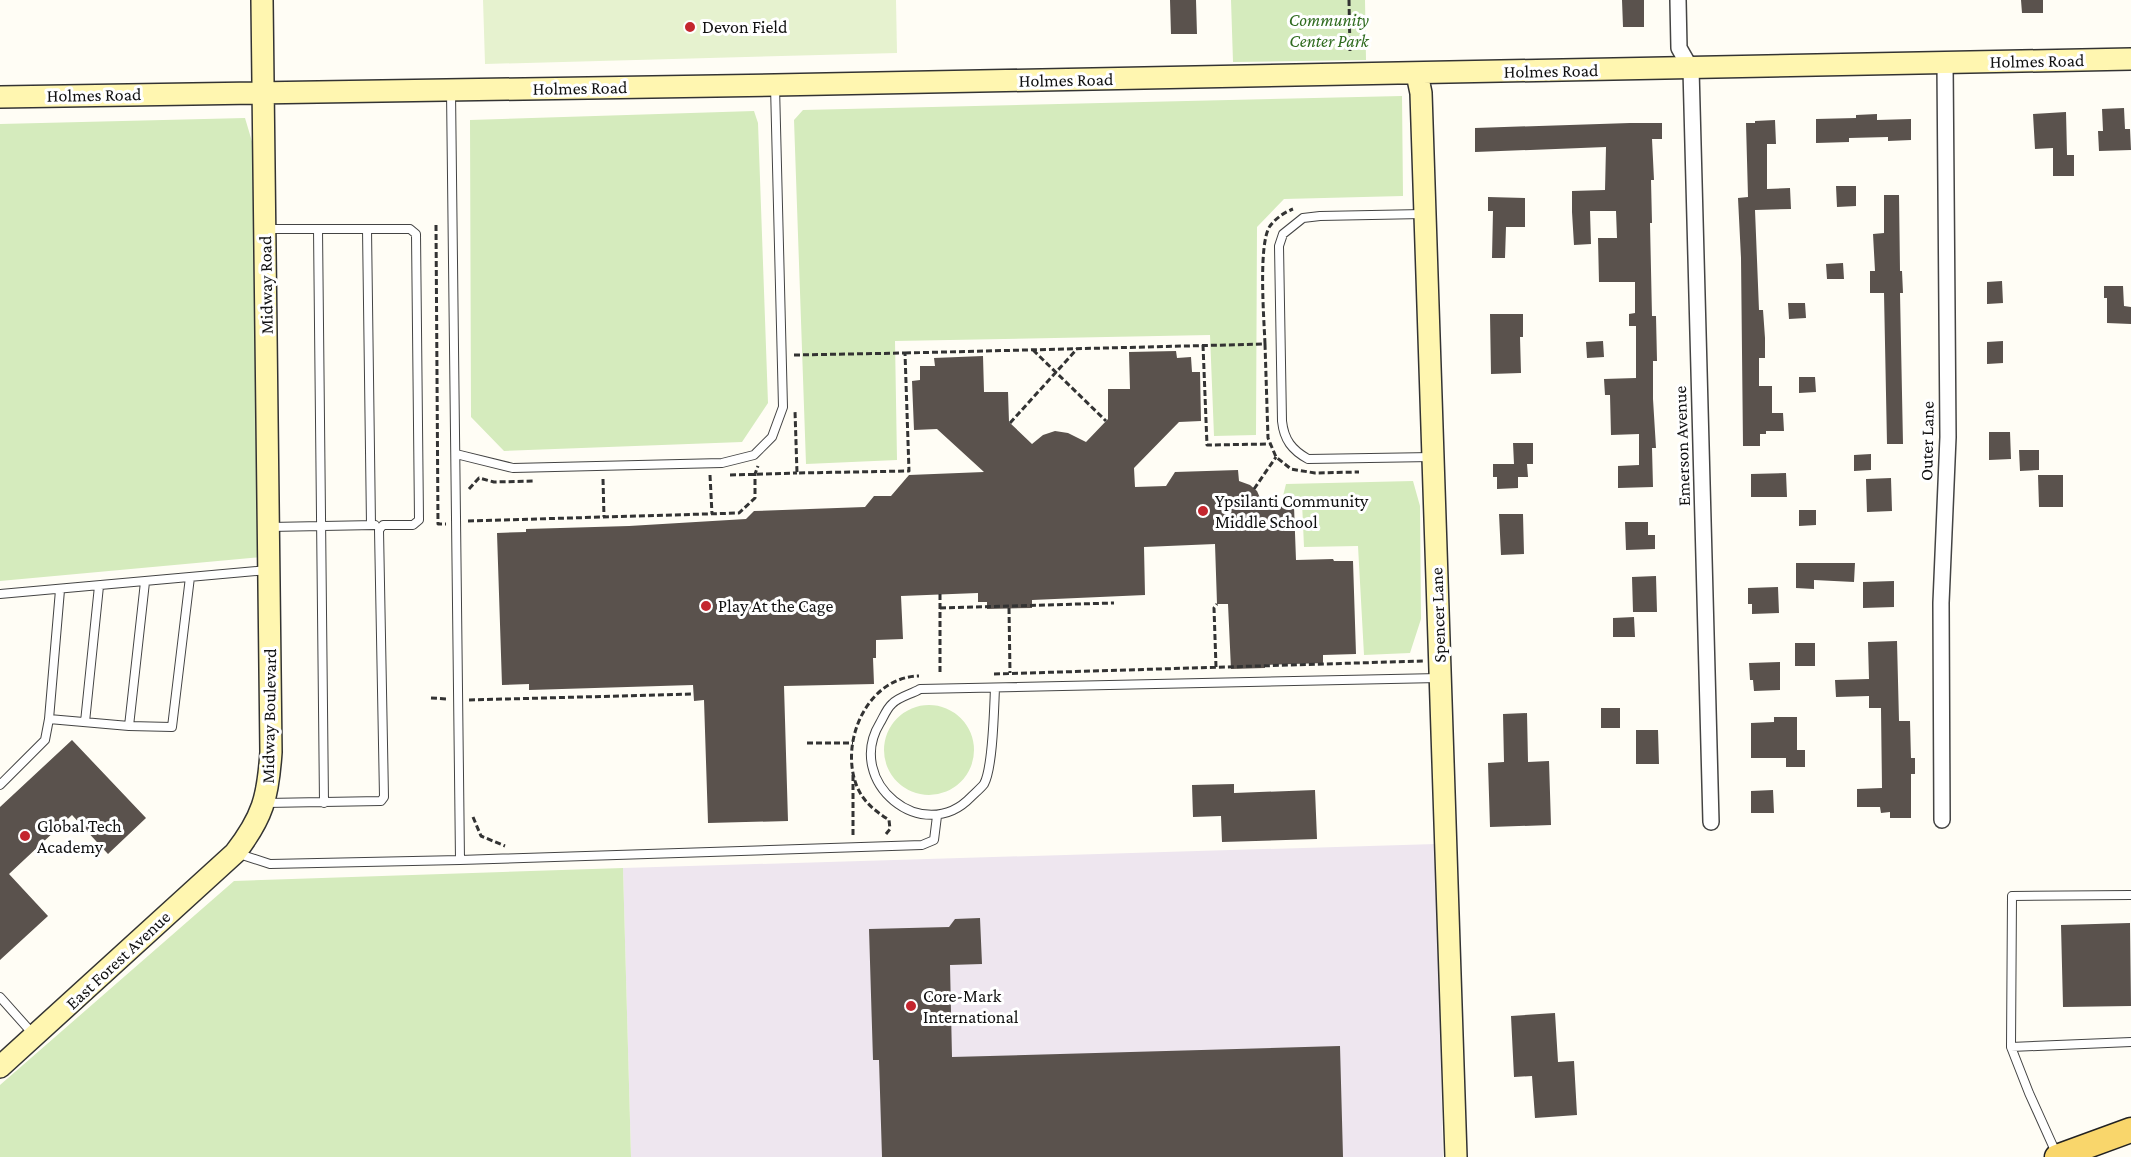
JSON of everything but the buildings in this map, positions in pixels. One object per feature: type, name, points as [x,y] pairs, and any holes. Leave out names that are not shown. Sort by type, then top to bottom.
[{"type":"main road","points":[[2057,1157],[2131,1130]]},
{"type":"street","name":"Midway Road","points":[[262,0],[270,570]]},
{"type":"street","points":[[1678,0],[1679,48],[1690,69]]},
{"type":"street","name":"Holmes Road","points":[[0,97],[775,86],[2131,59]]},
{"type":"street","name":"Outer Lane","points":[[1942,820],[1941,603],[1948,437],[1945,63]]},
{"type":"street","name":"Emerson Avenue","points":[[1690,69],[1711,822]]},
{"type":"street","name":"Spencer Lane","points":[[1417,74],[1421,93],[1456,1157]]},
{"type":"street","name":"Midway Boulevard","points":[[235,853],[252,831],[265,803],[271,752],[270,570]]},
{"type":"street","name":"East Forest Avenue","points":[[0,1067],[235,853]]},
{"type":"lane","points":[[456,454],[513,468],[722,463],[754,455],[772,437],[783,407],[775,86]]},
{"type":"lane","points":[[451,89],[460,860]]},
{"type":"lane","points":[[1424,214],[1303,219],[1283,234],[1279,246],[1282,421],[1283,433],[1288,444],[1308,459],[1433,457]]},
{"type":"lane","points":[[367,229],[371,525]]},
{"type":"lane","points":[[266,230],[410,229],[416,234],[419,520],[413,525],[269,527]]},
{"type":"lane","points":[[318,230],[324,802]]},
{"type":"lane","points":[[265,803],[381,801],[384,797],[379,530],[383,525]]},
{"type":"lane","points":[[0,594],[270,570]]},
{"type":"lane","points":[[49,719],[172,727],[190,577]]},
{"type":"lane","points":[[129,726],[145,582]]},
{"type":"lane","points":[[85,722],[99,586]]},
{"type":"lane","points":[[0,785],[45,740],[49,719],[60,590]]},
{"type":"lane","points":[[995,688],[991,755],[985,783],[964,805],[937,816],[904,809],[881,789],[872,768],[873,734],[892,704],[920,689],[995,688],[1440,669]]},
{"type":"lane","points":[[235,853],[270,864],[922,845],[934,840],[937,816]]},
{"type":"lane","points":[[2057,1157],[2011,1047],[2012,896],[2131,896]]},
{"type":"lane","points":[[0,997],[35,1036]]},
{"type":"lane","points":[[2011,1047],[2131,1042]]},
{"type":"path","points":[[1349,0],[1350,51]]},
{"type":"path","points":[[1295,209],[1286,211],[1270,226],[1264,247],[1268,438],[1276,457],[1291,469],[1315,473],[1363,472]]},
{"type":"path","points":[[436,225],[438,524],[739,513],[755,498],[755,474],[760,464]]},
{"type":"path","points":[[793,344],[794,355],[1265,344]]},
{"type":"path","points":[[1203,345],[1207,445],[1270,444]]},
{"type":"path","points":[[1010,423],[1077,349]]},
{"type":"path","points":[[1033,350],[1106,421]]},
{"type":"path","points":[[721,475],[909,471],[905,353]]},
{"type":"path","points":[[792,419],[795,411],[797,473]]},
{"type":"path","points":[[1254,489],[1276,457]]},
{"type":"path","points":[[710,476],[712,514]]},
{"type":"path","points":[[469,499],[469,488],[479,478],[494,482],[538,481]]},
{"type":"path","points":[[603,479],[604,517]]},
{"type":"path","points":[[931,676],[940,675],[939,594]]},
{"type":"path","points":[[939,608],[1114,603]]},
{"type":"path","points":[[1216,667],[1214,608],[1217,604]]},
{"type":"path","points":[[1009,609],[1010,673]]},
{"type":"path","points":[[987,674],[1216,667],[1440,669]]},
{"type":"path","points":[[885,835],[890,829],[890,820],[870,807],[856,784],[851,755],[855,728],[866,704],[886,686],[913,676],[922,676]]},
{"type":"path","points":[[432,698],[693,694]]},
{"type":"path","points":[[807,743],[853,743]]},
{"type":"path","points":[[853,765],[853,836],[863,836]]},
{"type":"path","points":[[473,807],[473,819],[481,836],[504,846],[516,845]]},
{"type":"shaded area","points":[[1436,844],[1443,1157],[631,1157],[623,868]]},
{"type":"green space","name":"Devon Field","points":[[483,0],[896,0],[897,53],[485,64]]},
{"type":"green space","name":"Community Center Park","points":[[1231,0],[1365,0],[1366,60],[1233,62]]},
{"type":"green space","points":[[1402,96],[1403,196],[1284,199],[1257,227],[1256,435],[1214,436],[1210,335],[895,341],[897,460],[806,464],[794,120],[803,110]]},
{"type":"green space","points":[[754,111],[758,123],[768,403],[742,442],[504,451],[471,417],[470,120]]},
{"type":"green space","points":[[245,118],[256,155],[261,557],[0,581],[0,124]]},
{"type":"green space","points":[[1413,481],[1420,506],[1421,619],[1410,653],[1364,655],[1358,546],[1304,547],[1302,502],[1282,500],[1286,484]]},
{"type":"green space","points":[[929,705],[946,709],[961,718],[970,733],[974,750],[970,767],[961,782],[946,791],[929,795],[912,791],[897,782],[888,767],[884,750],[888,733],[897,718],[912,709]]},
{"type":"green space","points":[[623,868],[631,1157],[0,1157],[0,1085],[234,881]]},
{"type":"place","name":"Devon Field","points":[[690,27]]},
{"type":"place","name":"Ypsilanti Community Middle School","points":[[1203,511]]},
{"type":"place","name":"Play At the Cage","points":[[706,606]]},
{"type":"place","name":"Global Tech Academy","points":[[25,836]]},
{"type":"place","name":"Core-Mark International","points":[[911,1006]]}]
